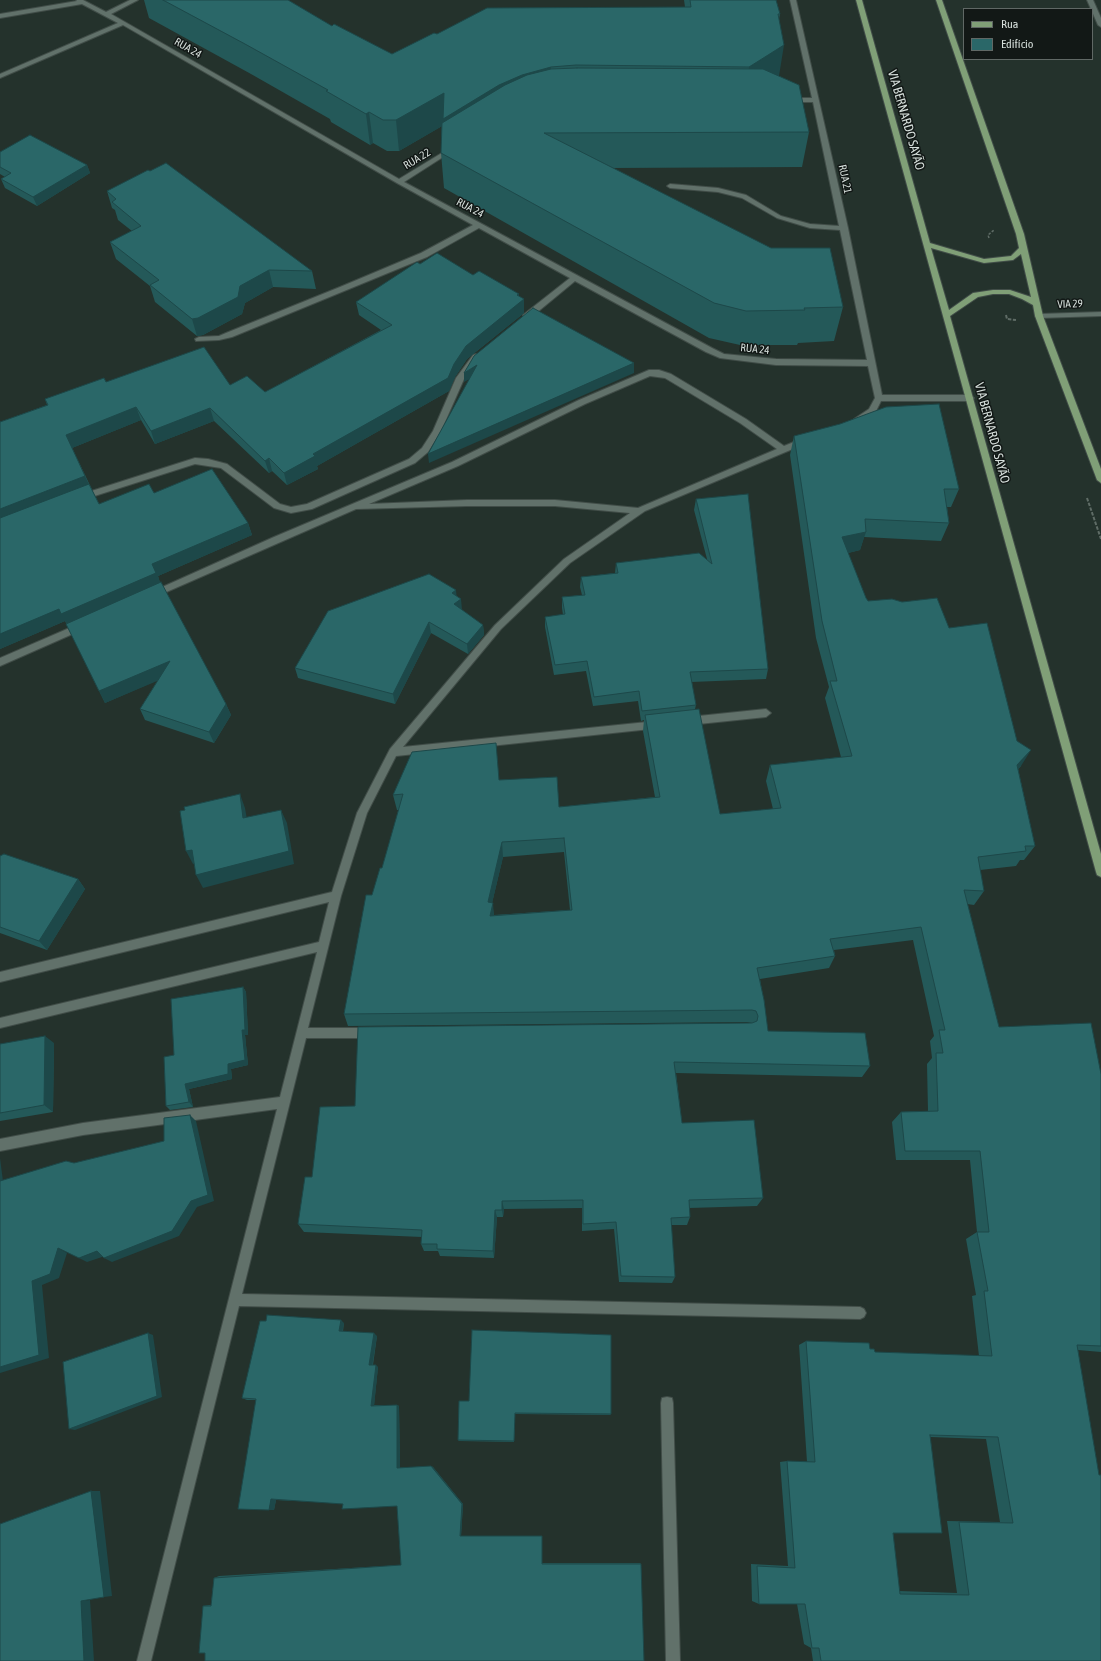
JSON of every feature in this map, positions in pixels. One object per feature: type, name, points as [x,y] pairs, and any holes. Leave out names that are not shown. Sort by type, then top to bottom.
[{"type":"main road","name":"VIA BERNARDO SAYÃO","points":[[859,0],[1101,872]]},
{"type":"main road","points":[[940,0],[1020,234],[1039,316],[1101,480]]},
{"type":"main road","points":[[928,245],[952,251],[974,259],[1006,259],[1013,258],[1023,248],[1020,234]]},
{"type":"main road","points":[[947,315],[976,295],[993,292],[1010,292],[1026,297],[1037,304]]},
{"type":"street","points":[[106,14],[134,0]]},
{"type":"street","name":"RUA 21","points":[[793,0],[844,228],[879,398]]},
{"type":"street","points":[[1090,0],[1101,25]]},
{"type":"street","points":[[0,16],[81,1]]},
{"type":"street","name":"RUA 24","points":[[81,1],[123,23],[399,182],[709,350],[723,356],[776,362],[872,363]]},
{"type":"street","points":[[0,76],[123,23]]},
{"type":"street","points":[[785,100],[816,100]]},
{"type":"street","name":"RUA 22","points":[[399,182],[457,146]]},
{"type":"street","points":[[670,186],[718,190],[744,196],[779,217],[810,226],[844,228]]},
{"type":"street","points":[[199,339],[219,338],[229,335],[336,292],[424,255],[479,225]]},
{"type":"street","points":[[520,322],[575,277]]},
{"type":"street","name":"VIA 29","points":[[1039,316],[1101,314]]},
{"type":"street","points":[[77,499],[105,488],[195,461],[208,462],[224,466],[277,506],[291,510],[309,507],[412,461],[425,450],[437,431],[465,370],[484,350]]},
{"type":"street","points":[[142,600],[455,464],[582,402],[650,373],[659,373],[668,376],[743,421],[783,449]]},
{"type":"street","points":[[849,424],[872,411],[879,398],[970,398]]},
{"type":"street","points":[[144,1661],[336,896],[362,813],[392,752],[498,627],[567,561],[639,511],[812,438]]},
{"type":"street","points":[[354,508],[467,503],[555,503],[639,511]]},
{"type":"street","points":[[0,662],[92,622]]},
{"type":"street","points":[[392,752],[766,713]]},
{"type":"street","points":[[0,977],[336,896]]},
{"type":"street","points":[[0,1023],[323,946]]},
{"type":"street","points":[[302,1034],[382,1032]]},
{"type":"street","points":[[0,1145],[82,1130],[284,1102]]},
{"type":"street","points":[[234,1300],[860,1313]]},
{"type":"street","points":[[667,1403],[673,1661]]},
{"type":"building","points":[[163,0],[288,0],[332,26],[334,24],[392,54],[434,33],[437,34],[487,8],[691,7],[690,0],[776,0],[780,14],[778,14],[784,45],[749,67],[576,65],[551,67],[522,75],[499,85],[443,119],[444,93],[396,120],[383,120],[369,112],[366,114],[326,91],[328,90]]},
{"type":"building","points":[[551,69],[763,69],[799,85],[809,132],[544,133],[771,248],[830,248],[843,307],[804,308],[805,310],[746,311],[714,303],[441,153],[442,123],[505,85],[527,75]]},
{"type":"building","points":[[30,135],[87,165],[33,197],[1,179],[11,173],[0,167],[0,152]]},
{"type":"building","points":[[166,163],[312,271],[269,270],[240,286],[238,297],[198,318],[192,319],[150,285],[159,280],[110,242],[141,226],[112,202],[116,199],[107,191],[148,170],[150,171]]},
{"type":"building","points":[[437,253],[473,275],[479,271],[519,294],[517,295],[524,299],[466,346],[454,364],[448,378],[313,454],[315,456],[284,473],[269,458],[265,461],[210,408],[151,431],[136,407],[66,435],[85,476],[0,509],[0,422],[48,405],[45,399],[104,378],[106,382],[204,347],[230,385],[247,376],[265,392],[392,325],[356,302],[417,262],[420,264]]},
{"type":"building","points":[[533,308],[634,363],[428,454],[477,365],[464,373],[474,356]]},
{"type":"building","points":[[939,404],[959,489],[944,489],[949,523],[865,519],[866,532],[842,537],[866,598],[868,601],[892,599],[902,602],[937,598],[949,628],[987,623],[1017,741],[1031,750],[1017,765],[1035,846],[1025,846],[1026,851],[978,857],[984,891],[964,890],[999,1027],[1091,1023],[1101,1074],[1101,1346],[1077,1345],[1099,1475],[1101,1475],[1101,1661],[821,1661],[819,1648],[812,1648],[805,1604],[759,1604],[757,1566],[795,1568],[787,1461],[815,1462],[806,1341],[869,1343],[870,1349],[874,1349],[875,1352],[992,1356],[984,1291],[988,1291],[977,1232],[989,1232],[980,1151],[905,1151],[901,1112],[938,1111],[936,1053],[943,1053],[939,1030],[945,1030],[921,927],[830,939],[835,956],[757,968],[764,1000],[768,1031],[865,1033],[870,1066],[674,1062],[682,1123],[754,1120],[763,1198],[689,1200],[690,1217],[671,1218],[675,1277],[621,1276],[616,1222],[583,1224],[583,1200],[502,1201],[502,1210],[495,1210],[493,1251],[437,1249],[437,1244],[421,1244],[422,1230],[298,1224],[305,1177],[312,1177],[320,1107],[355,1106],[358,1027],[752,1023],[757,1021],[758,1016],[756,1011],[752,1010],[344,1014],[366,895],[372,895],[380,868],[382,868],[403,794],[393,795],[412,752],[496,743],[499,780],[557,777],[559,807],[660,797],[645,715],[699,709],[720,814],[781,808],[770,765],[852,756],[830,681],[837,681],[822,621],[794,436],[840,424],[886,407]],"holes":[[[564,838],[572,910],[490,916],[493,903],[488,902],[502,842]],[[930,1435],[998,1437],[1013,1523],[959,1522],[969,1595],[900,1594],[893,1533],[942,1533]]]},
{"type":"building","points":[[212,469],[248,523],[152,564],[156,573],[61,614],[59,609],[0,634],[0,518],[89,484],[99,504],[149,484],[154,493]]},
{"type":"building","points":[[748,494],[768,669],[690,672],[696,705],[642,711],[639,691],[594,697],[587,661],[555,665],[545,617],[565,614],[562,597],[585,595],[581,577],[618,573],[616,563],[699,553],[712,564],[696,499]]},
{"type":"building","points":[[429,574],[456,590],[452,593],[461,599],[454,604],[483,625],[467,644],[429,622],[393,694],[295,668],[328,611]]},
{"type":"building","points":[[161,582],[226,704],[209,732],[140,709],[170,661],[99,691],[66,624]]},
{"type":"building","points":[[240,794],[243,818],[281,810],[289,851],[196,875],[192,850],[186,851],[180,811],[185,810],[184,807]]},
{"type":"building","points":[[4,854],[78,879],[39,941],[0,927],[0,856]]},
{"type":"building","points":[[243,987],[245,1030],[242,1030],[245,1060],[228,1064],[228,1074],[185,1084],[189,1102],[166,1106],[164,1057],[174,1055],[171,999]]},
{"type":"building","points":[[45,1036],[44,1105],[0,1113],[0,1044]]},
{"type":"building","points":[[190,1115],[208,1195],[191,1201],[172,1231],[104,1258],[97,1251],[79,1258],[58,1248],[50,1274],[32,1281],[39,1355],[0,1367],[0,1181],[66,1161],[74,1163],[164,1141],[164,1118]]},
{"type":"building","points":[[267,1315],[341,1320],[339,1331],[374,1333],[369,1365],[376,1365],[371,1406],[397,1405],[397,1468],[431,1466],[462,1504],[460,1536],[542,1536],[542,1564],[641,1564],[644,1661],[205,1661],[205,1653],[199,1653],[203,1606],[211,1606],[214,1578],[401,1565],[397,1506],[342,1509],[343,1504],[271,1499],[269,1510],[238,1509],[256,1399],[242,1398],[260,1321],[266,1321]]},
{"type":"building","points":[[472,1330],[611,1335],[611,1414],[515,1413],[514,1441],[458,1440],[459,1401],[469,1401]]},
{"type":"building","points":[[148,1333],[157,1396],[69,1429],[63,1362]]},
{"type":"building","points":[[91,1491],[104,1597],[81,1601],[84,1661],[0,1661],[0,1524]]}]
